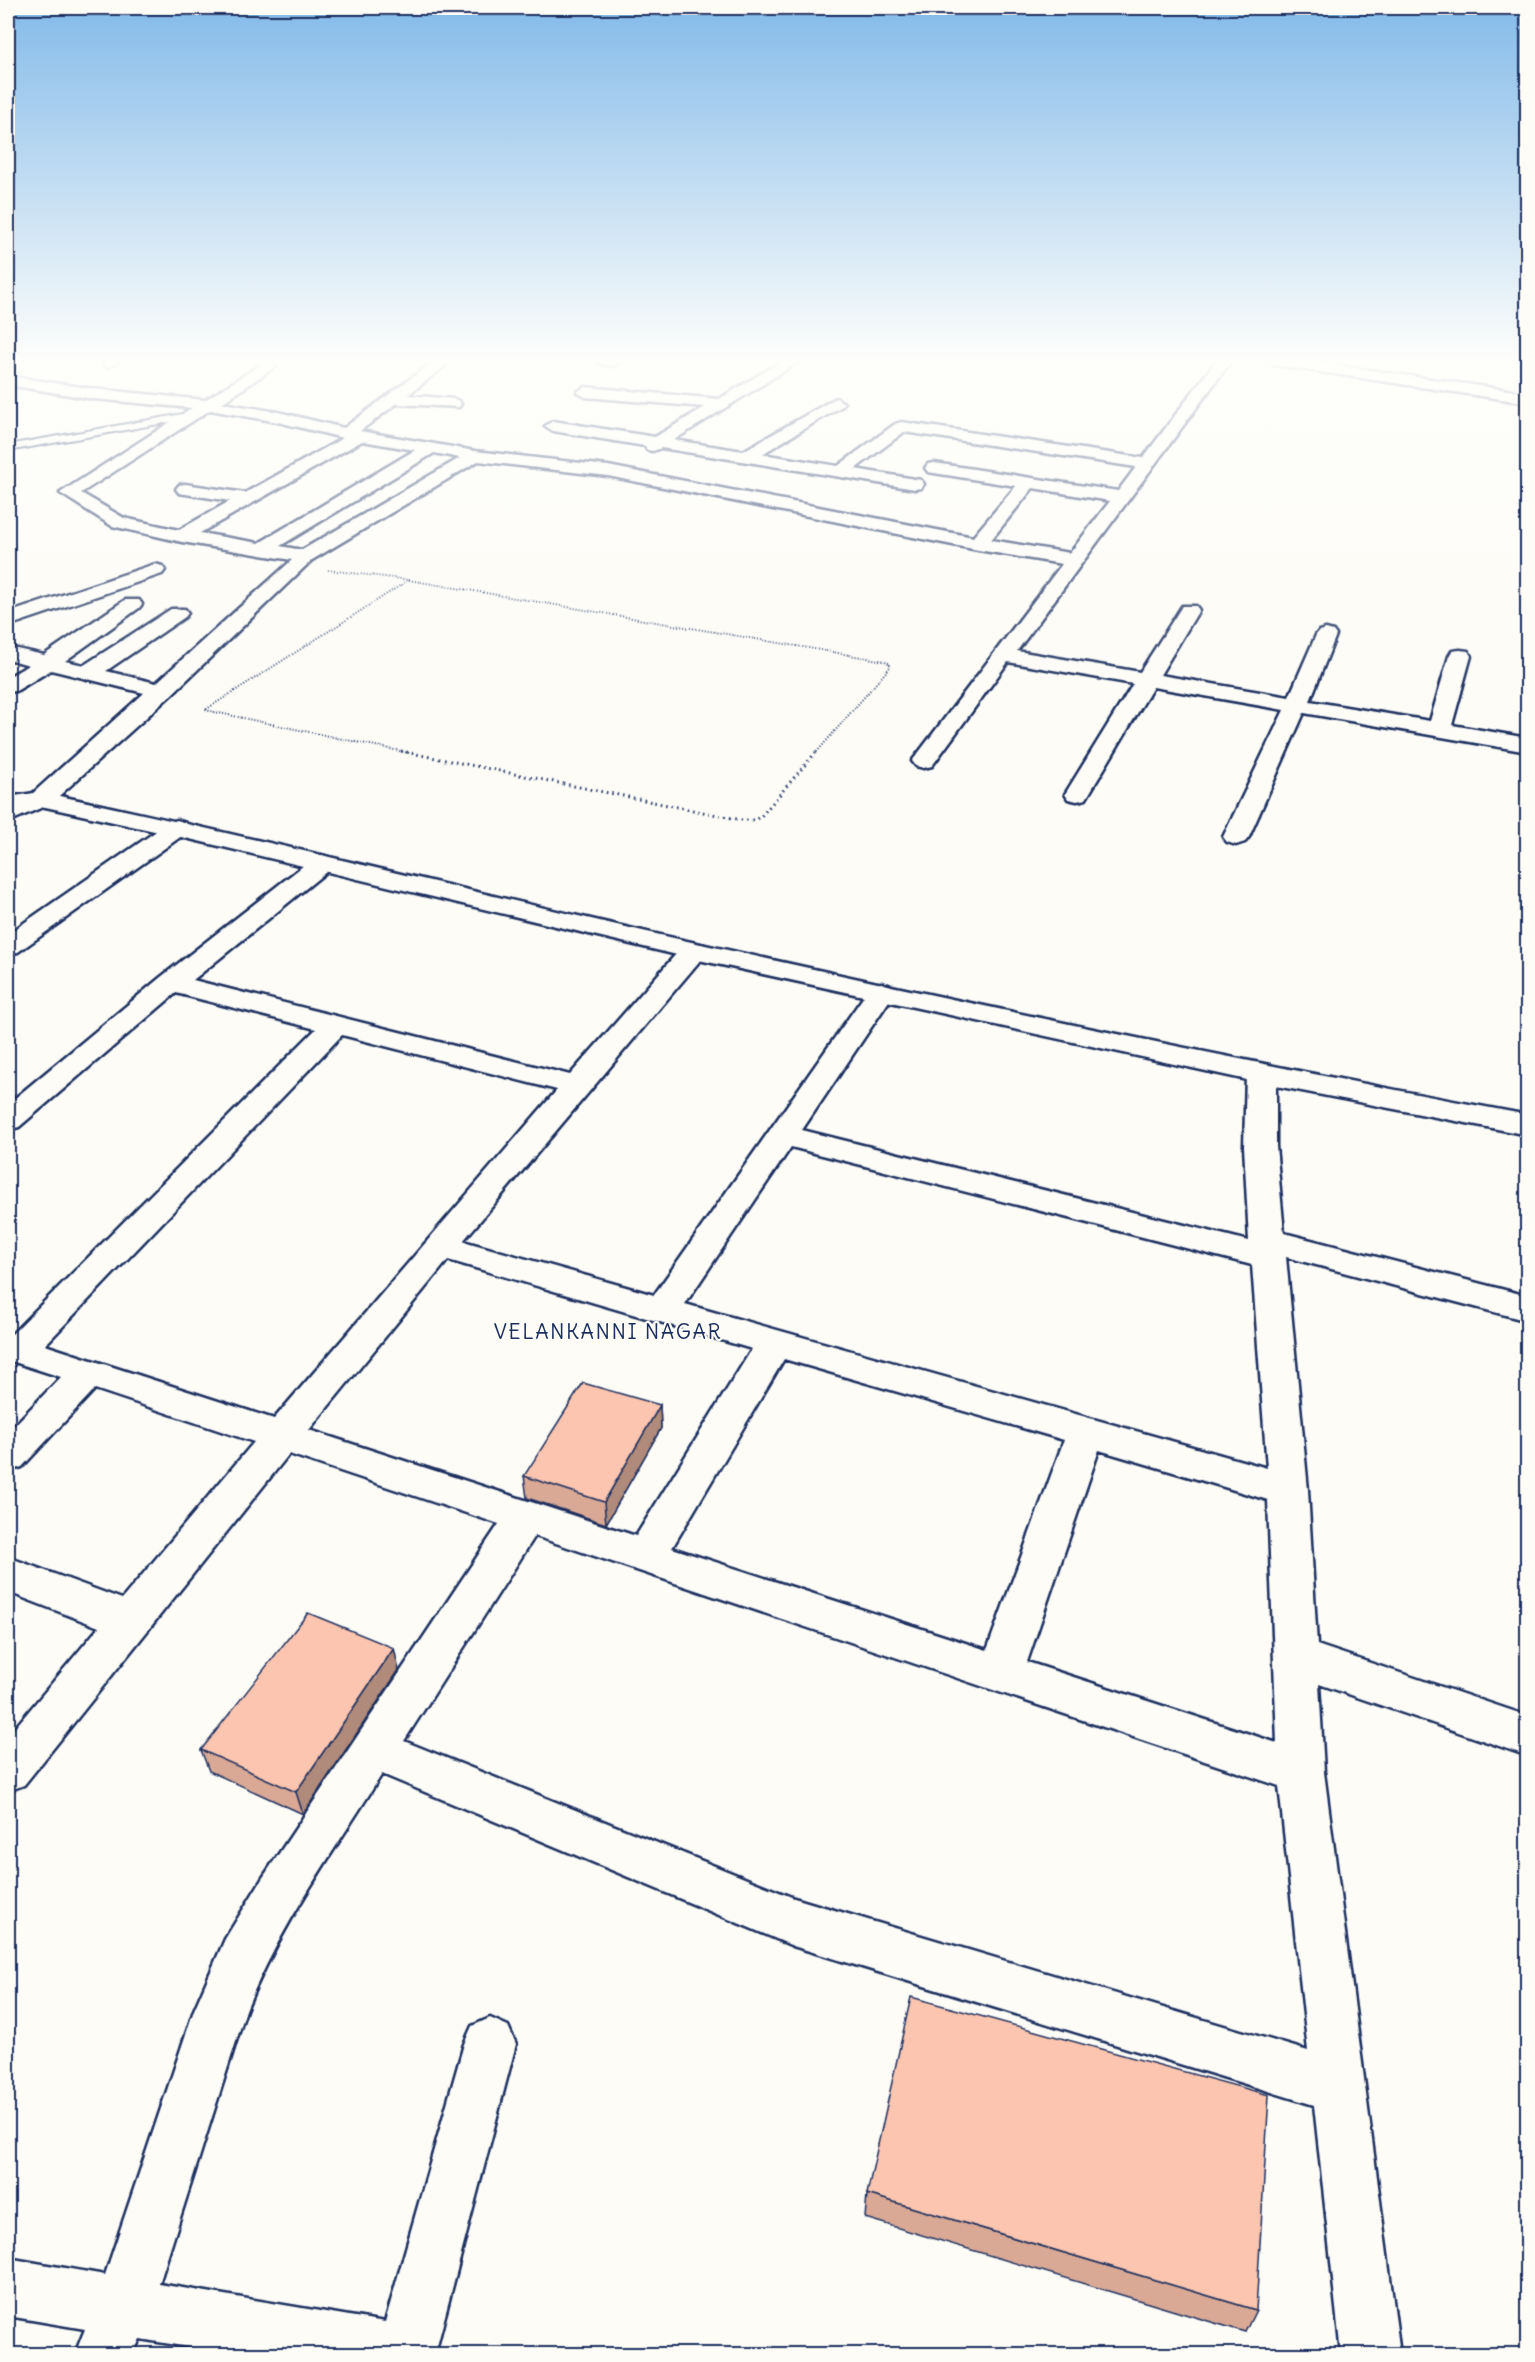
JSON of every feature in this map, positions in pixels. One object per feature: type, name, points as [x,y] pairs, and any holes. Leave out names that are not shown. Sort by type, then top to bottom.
[{"type":"street","points":[[103,471],[69,493],[118,522],[182,536],[262,549],[301,561]]},
{"type":"street","points":[[182,536],[294,471]]},
{"type":"street","points":[[262,549],[391,471]]},
{"type":"street","points":[[8,815],[40,799],[162,691],[301,561],[450,471]]},
{"type":"street","points":[[657,471],[871,523],[1075,560]]},
{"type":"street","points":[[836,471],[915,484]]},
{"type":"street","points":[[871,523],[930,471]]},
{"type":"street","points":[[954,471],[1122,497]]},
{"type":"street","points":[[924,760],[1142,471]]},
{"type":"street","points":[[978,544],[1028,483]]},
{"type":"street","points":[[185,489],[249,499]]},
{"type":"street","points":[[8,621],[155,570]]},
{"type":"street","points":[[8,686],[47,663],[132,604]]},
{"type":"street","points":[[1077,794],[1189,610]]},
{"type":"street","points":[[89,672],[178,613]]},
{"type":"street","points":[[1236,837],[1297,705],[1326,635]]},
{"type":"street","points":[[8,653],[162,691]]},
{"type":"street","points":[[1003,655],[1527,745]]},
{"type":"street","points":[[1439,730],[1460,656]]},
{"type":"street","points":[[8,804],[40,799],[177,828],[694,951],[880,992],[1261,1074],[1527,1125]]},
{"type":"street","points":[[8,946],[177,828]]},
{"type":"street","points":[[8,1119],[171,983],[322,862]]},
{"type":"street","points":[[8,1770],[129,1620],[577,1086],[694,951]]},
{"type":"street","points":[[171,983],[577,1086]]},
{"type":"street","points":[[662,1310],[880,992]]},
{"type":"street","points":[[336,1025],[13,1348],[1302,1772]]},
{"type":"street","points":[[1261,1074],[1260,1146],[1288,1490],[1302,1772],[1371,2355]]},
{"type":"street","points":[[783,1135],[1527,1309]]},
{"type":"street","points":[[442,1247],[1288,1490]]},
{"type":"street","points":[[646,1556],[774,1343]]},
{"type":"street","points":[[8,1456],[88,1373]]},
{"type":"street","points":[[1001,1673],[1086,1432]]},
{"type":"street","points":[[114,2331],[220,2010],[243,1956],[279,1895],[373,1749],[526,1517]]},
{"type":"street","points":[[8,1574],[129,1620]]},
{"type":"street","points":[[1296,1657],[1527,1737]]},
{"type":"street","points":[[373,1749],[793,1922],[1338,2086]]},
{"type":"street","points":[[406,2355],[490,2044]]},
{"type":"street","points":[[8,2287],[114,2331],[399,2355]]},
{"type":"path","points":[[301,561],[409,579],[885,661],[890,664],[890,667],[762,815],[755,820],[742,820],[205,710],[409,579]]},
{"type":"building","points":[[583,1383],[660,1405],[604,1502],[524,1476]]},
{"type":"building","points":[[308,1613],[394,1648],[296,1792],[201,1750]]},
{"type":"building","points":[[911,1997],[1269,2095],[1256,2310],[867,2194]]},
{"type":"district","name":"VELANKANNI NAGAR","points":[[608,1331]]}]
